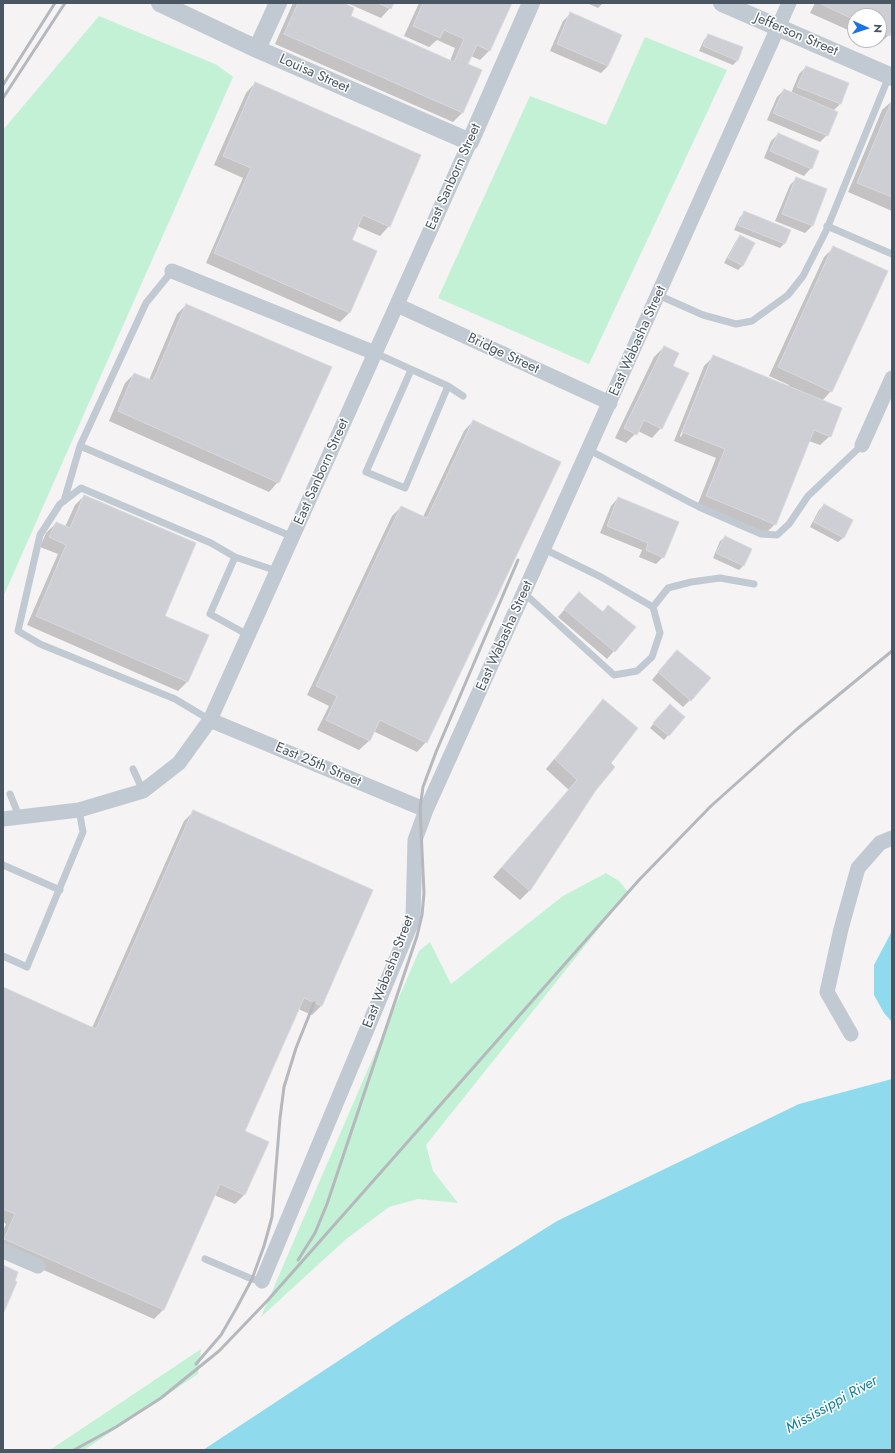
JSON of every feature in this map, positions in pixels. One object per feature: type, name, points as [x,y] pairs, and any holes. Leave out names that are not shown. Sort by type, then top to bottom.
[{"type":"street","name":"Louisa Street","points":[[160,3],[257,49],[470,142]]},
{"type":"street","points":[[257,49],[278,3]]},
{"type":"street","name":"East Sanborn Street","points":[[3,819],[79,810],[143,791],[179,764],[210,720],[531,3]]},
{"type":"street","name":"Jefferson Street","points":[[722,3],[778,28],[891,74]]},
{"type":"street","name":"East Wabasha Street","points":[[262,1281],[413,919],[415,840],[426,810],[789,3]]},
{"type":"street","points":[[172,271],[375,353]]},
{"type":"street","name":"Bridge Street","points":[[397,305],[610,403]]},
{"type":"street","points":[[862,445],[892,378]]},
{"type":"street","name":"East 25th Street","points":[[210,720],[426,810]]},
{"type":"street","points":[[851,1034],[827,992],[841,929],[858,868],[880,843],[892,838]]},
{"type":"street","points":[[3,1251],[38,1266]]},
{"type":"lane","points":[[658,295],[703,315],[736,324],[752,321],[788,295],[803,276],[827,226],[891,74]]},
{"type":"lane","points":[[827,226],[892,254]]},
{"type":"lane","points":[[64,501],[80,446],[146,303],[172,271]]},
{"type":"lane","points":[[375,353],[448,386],[463,396]]},
{"type":"lane","points":[[411,370],[366,472],[405,488],[448,386]]},
{"type":"lane","points":[[589,450],[699,508],[761,534],[777,535],[789,524],[808,496],[862,445]]},
{"type":"lane","points":[[80,446],[293,537]]},
{"type":"lane","points":[[210,720],[175,699],[40,644],[18,631],[40,535],[60,504],[81,488],[211,544],[235,557],[277,571]]},
{"type":"lane","points":[[524,593],[614,675],[637,671],[652,657],[660,633],[653,607],[601,577],[544,548]]},
{"type":"lane","points":[[235,557],[210,614],[248,634]]},
{"type":"lane","points":[[653,607],[668,588],[691,582],[720,578],[754,584]]},
{"type":"lane","points":[[133,769],[143,791]]},
{"type":"lane","points":[[10,794],[19,816]]},
{"type":"lane","points":[[3,956],[27,967],[83,832],[79,810]]},
{"type":"lane","points":[[3,866],[60,890]]},
{"type":"lane","points":[[205,1258],[252,1279],[262,1281]]},
{"type":"green space","points":[[99,16],[217,65],[233,77],[3,597],[3,130]]},
{"type":"green space","points":[[645,37],[727,70],[589,364],[438,298],[530,96],[606,125]]},
{"type":"green space","points":[[606,873],[619,881],[628,892],[426,1145],[433,1171],[458,1203],[418,1199],[389,1207],[345,1240],[261,1317],[419,951],[430,942],[451,984],[563,896]]},
{"type":"green space","points":[[201,1349],[198,1374],[84,1450],[50,1450]]},
{"type":"water","points":[[892,931],[892,1022],[884,1013],[874,995],[874,965]]},
{"type":"water","name":"Mississippi River","points":[[892,1079],[892,1450],[203,1450],[405,1317],[557,1221],[799,1104]]},
{"type":"building","points":[[298,3],[344,3],[354,8],[351,16],[454,62],[464,39],[444,30],[440,38],[413,26],[423,3],[512,3],[490,51],[477,45],[468,64],[482,70],[463,113],[284,34]]},
{"type":"building","points":[[378,3],[394,3],[391,9]]},
{"type":"building","points":[[819,3],[892,3],[892,31],[890,36],[887,35],[887,8],[847,8],[847,16]]},
{"type":"building","points":[[570,12],[622,35],[608,66],[557,44]]},
{"type":"building","points":[[708,34],[743,47],[738,61],[703,46]]},
{"type":"building","points":[[806,66],[849,83],[841,104],[797,87]]},
{"type":"building","points":[[255,82],[421,155],[390,227],[363,215],[352,240],[377,251],[350,313],[214,253],[251,168],[223,156]]},
{"type":"building","points":[[784,89],[838,112],[828,136],[773,113]]},
{"type":"building","points":[[892,100],[892,197],[857,183]]},
{"type":"building","points":[[778,133],[819,151],[812,169],[770,151]]},
{"type":"building","points":[[796,177],[827,189],[813,226],[782,214]]},
{"type":"building","points":[[744,211],[791,230],[785,244],[738,225]]},
{"type":"building","points":[[740,235],[755,243],[743,266],[728,258]]},
{"type":"building","points":[[833,246],[888,271],[832,392],[778,367]]},
{"type":"building","points":[[186,304],[332,367],[279,483],[118,411],[134,373],[153,381]]},
{"type":"building","points":[[664,346],[679,353],[673,366],[689,373],[662,429],[644,420],[637,435],[624,428]]},
{"type":"building","points":[[713,355],[842,408],[831,437],[814,430],[776,525],[706,496],[725,449],[682,432]]},
{"type":"building","points":[[473,420],[561,462],[427,743],[380,720],[370,741],[326,720],[337,696],[316,686],[401,506],[427,518]]},
{"type":"building","points":[[84,495],[196,543],[165,616],[209,635],[188,682],[36,616],[66,545],[49,537],[56,522],[70,528]]},
{"type":"building","points":[[618,497],[679,522],[664,558],[646,550],[648,543],[607,526]]},
{"type":"building","points":[[824,504],[853,520],[844,538],[814,522]]},
{"type":"building","points":[[725,536],[752,549],[744,566],[716,553]]},
{"type":"building","points":[[579,592],[603,612],[608,605],[636,627],[615,652],[564,609]]},
{"type":"building","points":[[677,650],[711,678],[691,701],[658,672]]},
{"type":"building","points":[[603,699],[638,728],[611,763],[615,767],[596,790],[530,891],[502,867],[577,780],[555,759]]},
{"type":"building","points":[[670,704],[685,717],[669,736],[653,723]]},
{"type":"building","points":[[193,810],[373,890],[322,1006],[304,998],[245,1131],[269,1142],[245,1195],[220,1184],[164,1310],[4,1239],[15,1214],[3,1209],[3,987],[96,1029]]},
{"type":"building","points":[[3,1265],[18,1272],[15,1281],[17,1282],[3,1314]]},
{"type":"railway","points":[[3,85],[55,3]]},
{"type":"railway","points":[[3,98],[65,3]]},
{"type":"railway","points":[[298,1260],[315,1233],[327,1204],[417,936],[422,915],[424,893],[420,808],[423,787],[436,752],[518,560]]},
{"type":"railway","points":[[74,1450],[116,1427],[161,1398],[219,1351],[268,1300],[639,880],[711,806],[797,729],[892,651]]},
{"type":"railway","points":[[196,1364],[221,1335],[236,1309],[252,1279],[264,1246],[272,1217],[284,1087],[296,1048],[314,1003]]}]
